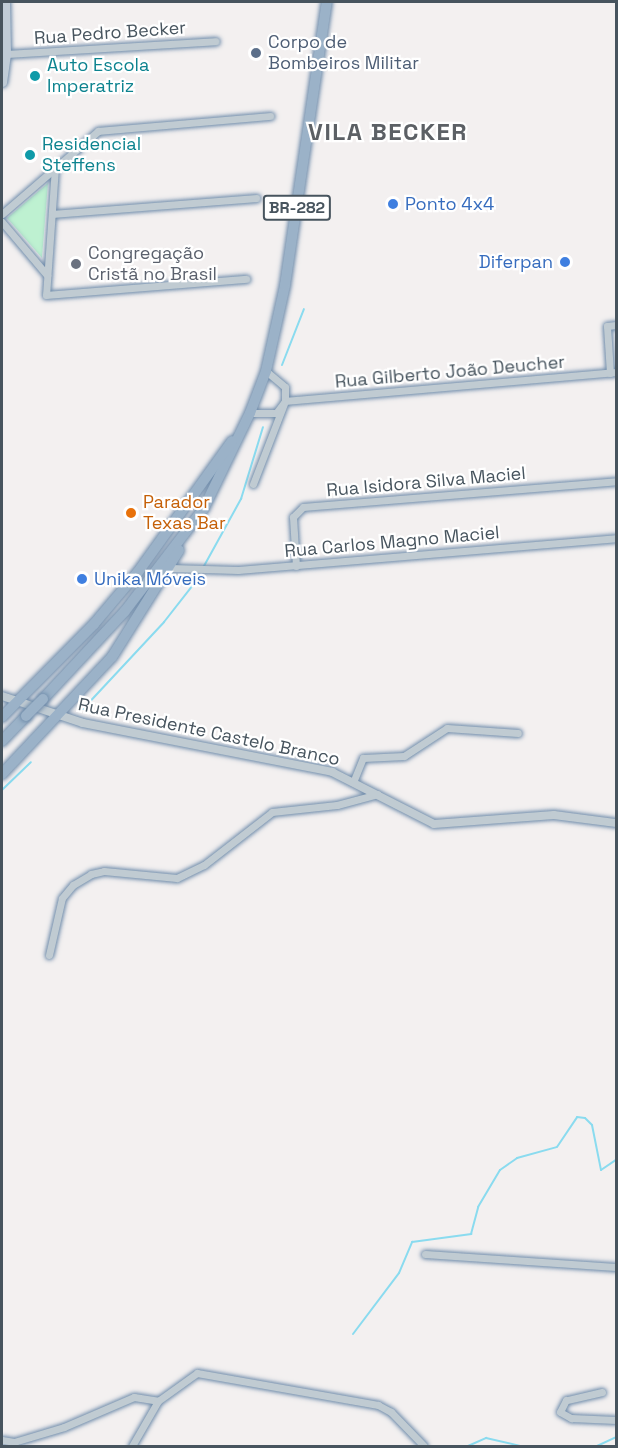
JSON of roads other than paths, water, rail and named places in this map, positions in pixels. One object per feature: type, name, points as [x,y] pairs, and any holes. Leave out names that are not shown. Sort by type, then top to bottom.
[{"type":"highway","name":"BR-282","points":[[2,741],[124,611],[204,508],[248,418],[266,371],[285,285],[327,2]]},
{"type":"highway","points":[[2,717],[94,624],[138,572],[248,418]]},
{"type":"highway","points":[[2,774],[112,657],[135,616],[170,568],[204,508]]},
{"type":"main road","points":[[2,82],[6,54],[5,2]]},
{"type":"street","name":"Rua Pedro Becker","points":[[6,54],[216,41]]},
{"type":"street","points":[[2,214],[98,130],[270,116]]},
{"type":"street","points":[[55,167],[46,295],[246,279]]},
{"type":"street","points":[[52,214],[256,198]]},
{"type":"street","points":[[2,222],[47,275]]},
{"type":"street","points":[[613,372],[607,326],[616,325]]},
{"type":"street","points":[[252,484],[285,401],[285,387],[266,371]]},
{"type":"street","name":"Rua Gilberto João Deucher","points":[[285,401],[613,372]]},
{"type":"street","points":[[248,418],[268,416],[285,401]]},
{"type":"street","name":"Rua Isidora Silva Maciel","points":[[296,566],[293,517],[300,508],[616,482]]},
{"type":"street","name":"Rua Carlos Magno Maciel","points":[[170,568],[210,572],[616,537]]},
{"type":"street","name":"Rua Presidente Castelo Branco","points":[[2,696],[16,703],[58,716],[156,739],[320,768],[354,780],[418,818],[439,825],[554,815],[616,823]]},
{"type":"street","points":[[354,780],[363,758],[404,756],[441,730],[518,733]]},
{"type":"street","points":[[48,955],[62,898],[73,885],[91,874],[104,872],[147,878],[177,878],[204,865],[272,812],[337,805],[378,794]]},
{"type":"street","points":[[424,1254],[616,1267]]},
{"type":"street","points":[[132,1446],[158,1401],[194,1373],[309,1391],[382,1407],[424,1446]]},
{"type":"street","points":[[602,1392],[566,1400],[560,1412],[569,1418],[616,1420]]},
{"type":"street","points":[[2,1440],[14,1442],[64,1427],[138,1396],[158,1401]]},
{"type":"waterway","points":[[282,365],[304,309]]},
{"type":"waterway","points":[[204,566],[241,499],[263,427]]},
{"type":"waterway","points":[[83,709],[164,622],[196,581]]},
{"type":"waterway","points":[[2,790],[31,762]]},
{"type":"waterway","points":[[353,1334],[399,1273],[412,1242],[471,1234],[478,1207],[500,1170],[517,1158],[557,1147],[577,1117],[585,1118],[592,1125],[601,1170],[616,1160]]},
{"type":"waterway","points":[[597,1446],[616,1437]]},
{"type":"waterway","points":[[468,1446],[486,1438],[520,1446]]},
{"type":"place","name":"Corpo de Bombeiros Militar","points":[[256,53]]},
{"type":"place","name":"Auto Escola Imperatriz","points":[[35,76]]},
{"type":"place","name":"Residencial Steffens","points":[[30,155]]},
{"type":"place","name":"Ponto 4x4","points":[[393,204]]},
{"type":"place","name":"Diferpan","points":[[565,262]]},
{"type":"place","name":"Congregação Cristã no Brasil","points":[[76,264]]},
{"type":"place","name":"Parador Texas Bar","points":[[131,513]]},
{"type":"place","name":"Unika Móveis","points":[[82,579]]},
{"type":"district","name":"VILA BECKER","points":[[388,132]]}]
